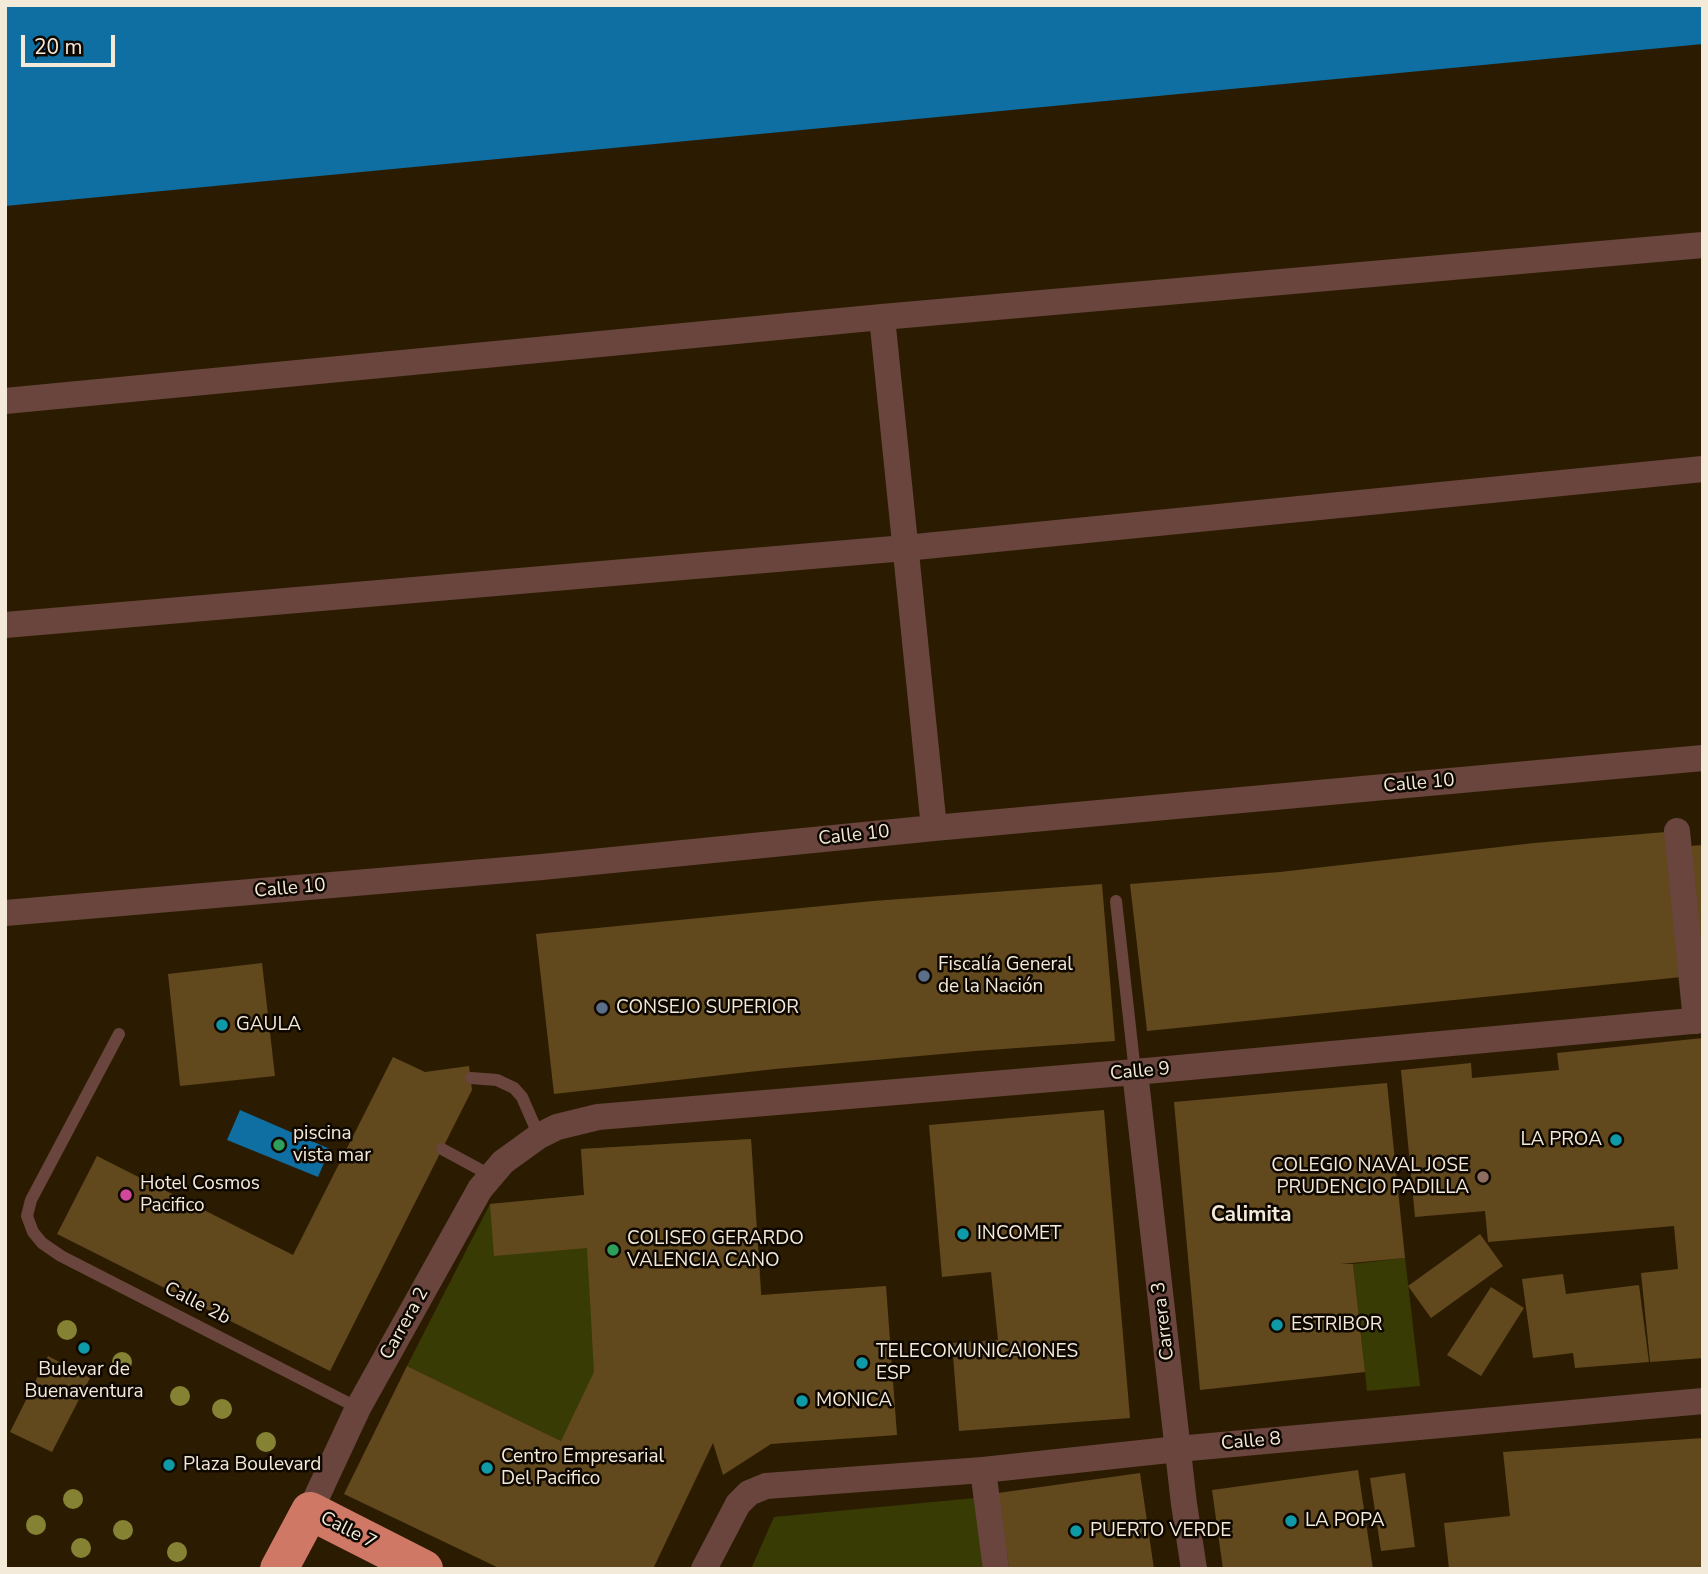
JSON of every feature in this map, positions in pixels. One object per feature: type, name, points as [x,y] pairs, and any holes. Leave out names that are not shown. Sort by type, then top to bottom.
[{"type":"highway","name":"Carrera 2","points":[[279,1569],[310,1511]]},
{"type":"highway","name":"Calle 7","points":[[310,1511],[424,1569]]},
{"type":"street","points":[[5,401],[882,317],[1703,245]]},
{"type":"street","points":[[882,317],[934,828]]},
{"type":"street","points":[[5,625],[905,548],[1703,469]]},
{"type":"street","name":"Calle 10","points":[[5,913],[542,867],[934,828],[1703,758]]},
{"type":"street","points":[[1677,831],[1700,1021]]},
{"type":"street","name":"Calle 9","points":[[577,1121],[1700,1021]]},
{"type":"street","name":"Carrera 3","points":[[1135,1072],[1194,1569]]},
{"type":"street","name":"Carrera 2","points":[[310,1511],[358,1408],[480,1189],[503,1162],[539,1136],[577,1121]]},
{"type":"street","name":"Calle 8","points":[[704,1569],[738,1504],[749,1493],[766,1486],[983,1469],[1703,1401]]},
{"type":"street","points":[[983,1469],[996,1569]]},
{"type":"lane","points":[[1116,901],[1135,1072]]},
{"type":"lane","name":"Calle 2b","points":[[119,1034],[31,1200],[27,1216],[37,1237],[61,1256],[358,1408]]},
{"type":"lane","points":[[471,1078],[497,1080],[513,1088],[523,1097],[539,1136]]},
{"type":"lane","points":[[442,1149],[490,1175]]},
{"type":"shaded area","name":"COLISEO GERARDO VALENCIA CANO","points":[[751,1139],[766,1362],[561,1441],[407,1366],[490,1204],[584,1195],[581,1149]]},
{"type":"shaded area","points":[[1405,1258],[1420,1386],[1367,1391],[1353,1264]]},
{"type":"shaded area","points":[[975,1498],[985,1569],[751,1569],[774,1517]]},
{"type":"water","points":[[5,5],[1703,5],[1703,44],[5,206]]},
{"type":"water","name":"piscina vista mar","points":[[240,1110],[330,1149],[318,1177],[227,1140]]},
{"type":"building","points":[[1666,832],[1682,977],[1147,1031],[1130,884],[1280,872],[1534,843]]},
{"type":"building","points":[[1703,845],[1703,969],[1689,846]]},
{"type":"building","points":[[1102,884],[1115,1041],[775,1069],[554,1094],[536,934],[873,901]]},
{"type":"building","name":"GAULA","points":[[262,963],[275,1076],[180,1086],[168,974]]},
{"type":"building","points":[[1703,1038],[1703,1358],[1650,1362],[1641,1273],[1678,1269],[1674,1226],[1488,1242],[1485,1211],[1415,1217],[1401,1070],[1471,1063],[1472,1078],[1559,1070],[1557,1053]]},
{"type":"building","name":"Hotel Cosmos Pacifico","points":[[393,1057],[425,1072],[469,1066],[472,1090],[330,1371],[57,1234],[97,1156],[293,1255]]},
{"type":"building","points":[[1387,1083],[1405,1258],[1341,1264],[1353,1264],[1365,1372],[1200,1390],[1174,1102]]},
{"type":"building","points":[[1104,1110],[1130,1418],[959,1431],[952,1343],[998,1340],[991,1272],[942,1277],[929,1125]]},
{"type":"building","points":[[751,1139],[761,1295],[886,1286],[897,1435],[771,1444],[723,1475],[713,1443],[653,1569],[501,1569],[344,1494],[407,1366],[561,1441],[594,1372],[587,1248],[494,1256],[490,1204],[584,1195],[581,1149]]},
{"type":"building","points":[[1480,1234],[1503,1266],[1431,1318],[1408,1286]]},
{"type":"building","points":[[1563,1274],[1566,1294],[1639,1285],[1649,1362],[1575,1368],[1573,1353],[1533,1358],[1522,1279]]},
{"type":"building","points":[[1491,1287],[1524,1308],[1481,1376],[1447,1355]]},
{"type":"building","points":[[48,1356],[90,1378],[52,1452],[10,1432]]},
{"type":"building","points":[[1703,1438],[1703,1568],[1449,1569],[1444,1523],[1510,1516],[1503,1452]]},
{"type":"building","name":"LA POPA","points":[[1358,1470],[1373,1569],[1223,1569],[1212,1490]]},
{"type":"building","name":"PUERTO VERDE","points":[[1140,1473],[1154,1569],[1009,1569],[998,1493]]},
{"type":"building","points":[[1405,1473],[1415,1547],[1381,1551],[1370,1478]]},
{"type":"place","name":"Fiscalía General de la Nación","points":[[924,976]]},
{"type":"place","name":"CONSEJO SUPERIOR","points":[[602,1008]]},
{"type":"place","name":"GAULA","points":[[222,1025]]},
{"type":"place","name":"LA PROA","points":[[1616,1140]]},
{"type":"place","name":"piscina vista mar","points":[[279,1145]]},
{"type":"place","name":"COLEGIO NAVAL JOSE PRUDENCIO PADILLA","points":[[1483,1177]]},
{"type":"place","name":"Hotel Cosmos Pacifico","points":[[126,1195]]},
{"type":"place","name":"INCOMET","points":[[963,1234]]},
{"type":"place","name":"COLISEO GERARDO VALENCIA CANO","points":[[613,1250]]},
{"type":"place","name":"ESTRIBOR","points":[[1277,1325]]},
{"type":"place","name":"Bulevar de Buenaventura","points":[[84,1348]]},
{"type":"place","name":"TELECOMUNICAIONES ESP","points":[[862,1363]]},
{"type":"place","name":"MONICA","points":[[802,1401]]},
{"type":"place","name":"Plaza Boulevard","points":[[169,1465]]},
{"type":"place","name":"Centro Empresarial Del Pacifico","points":[[487,1468]]},
{"type":"place","name":"LA POPA","points":[[1291,1521]]},
{"type":"place","name":"PUERTO VERDE","points":[[1076,1531]]},
{"type":"district","name":"Calimita","points":[[1251,1216]]}]
